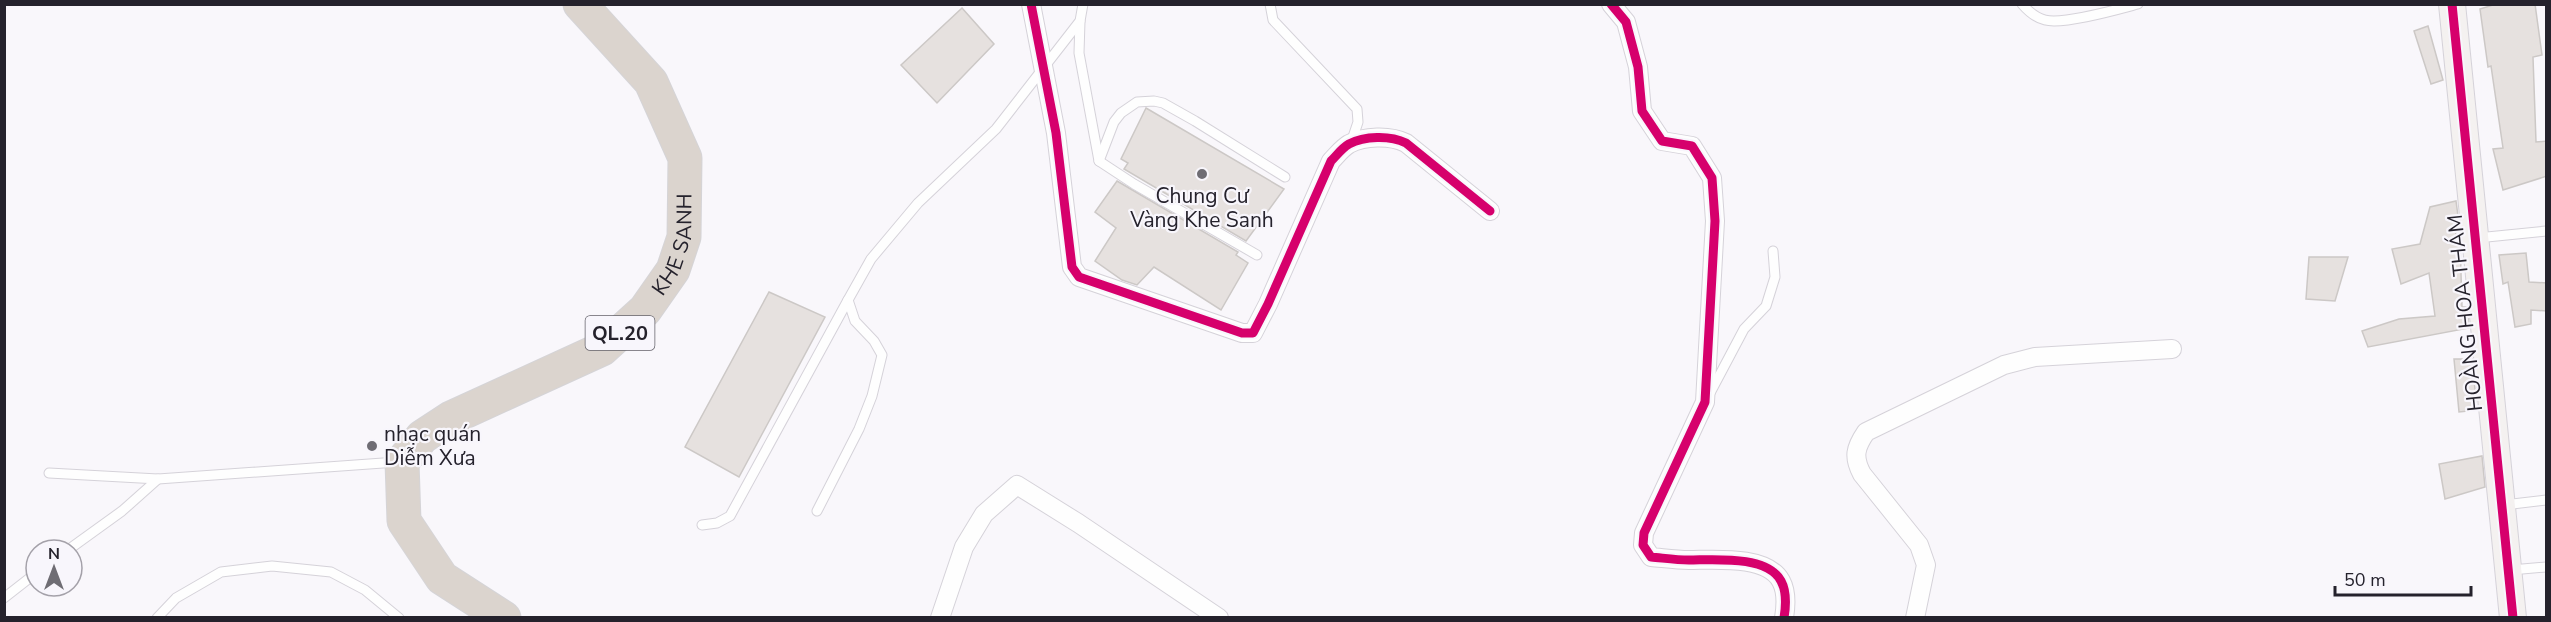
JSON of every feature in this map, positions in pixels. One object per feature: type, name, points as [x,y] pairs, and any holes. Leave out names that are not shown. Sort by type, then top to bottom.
[{"type":"highway","name":"KHE SANH","points":[[402,462],[422,437],[451,418],[602,349],[645,310],[673,270],[684,237],[685,158],[651,82],[580,4]]},
{"type":"highway","points":[[402,462],[404,521],[442,578],[504,618]]},
{"type":"street","points":[[1031,4],[1056,133],[1072,267],[1079,277],[1242,333],[1252,333],[1331,161],[1351,143],[1389,137],[1398,139],[1490,211]]},
{"type":"street","points":[[1611,4],[1626,22],[1638,67],[1642,111],[1662,141],[1692,146],[1712,178],[1715,221],[1705,402],[1654,507],[1644,533],[1643,545],[1651,557],[1685,560],[1738,560],[1770,568],[1781,581],[1786,601],[1784,618]]},
{"type":"street","name":"HOÀNG HOA THÁM","points":[[2452,4],[2513,618]]},
{"type":"street","points":[[1915,618],[1926,566],[1919,545],[1862,474],[1856,461],[1856,446],[1866,432],[2004,365],[2035,357],[2172,349]]},
{"type":"street","points":[[940,618],[964,547],[984,514],[1017,485],[1078,523],[1219,618]]},
{"type":"lane","points":[[1083,4],[1078,53],[1099,160],[1134,184],[1257,255]]},
{"type":"lane","points":[[1270,4],[1274,20],[1357,109],[1358,122],[1351,143]]},
{"type":"lane","points":[[2022,4],[2027,10],[2047,21],[2068,20],[2138,4]]},
{"type":"lane","points":[[702,525],[717,523],[730,516],[870,259],[918,203],[996,129],[1080,21]]},
{"type":"lane","points":[[1099,160],[1114,122],[1121,113],[1137,102],[1154,101],[1163,103],[1196,121],[1285,177]]},
{"type":"lane","points":[[2475,238],[2547,231]]},
{"type":"lane","points":[[1705,402],[1744,329],[1766,306],[1775,277],[1773,251]]},
{"type":"lane","points":[[817,512],[859,429],[872,396],[882,355],[874,341],[855,321],[848,300]]},
{"type":"lane","points":[[49,473],[158,479],[402,462]]},
{"type":"lane","points":[[84,539],[122,512],[158,479]]},
{"type":"lane","points":[[2502,506],[2547,500]]},
{"type":"lane","points":[[157,618],[176,598],[221,572],[272,566],[331,572],[365,590],[399,618]]},
{"type":"lane","points":[[2509,570],[2547,567]]},
{"type":"lane","points":[[4,598],[24,582]]},
{"type":"building","points":[[2496,4],[2535,4],[2542,55],[2533,57],[2536,142],[2547,141],[2547,176],[2503,190],[2493,149],[2503,148],[2480,9]]},
{"type":"building","points":[[962,8],[994,44],[937,103],[901,65]]},
{"type":"building","points":[[2428,26],[2443,80],[2431,84],[2414,31]]},
{"type":"building","name":"Chung Cư Vàng Khe Sanh","points":[[1146,108],[1284,189],[1246,241],[1124,169],[1128,163],[1121,159]]},
{"type":"building","points":[[1117,181],[1238,252],[1236,255],[1248,263],[1221,310],[1154,267],[1137,285],[1122,280],[1095,261],[1116,228],[1095,212]]},
{"type":"building","points":[[2456,201],[2458,216],[2455,240],[2460,240],[2462,307],[2467,307],[2469,328],[2368,347],[2362,331],[2399,319],[2435,316],[2429,273],[2401,284],[2392,249],[2420,244],[2430,207]]},
{"type":"building","points":[[2526,253],[2529,282],[2547,283],[2547,311],[2531,310],[2531,324],[2515,327],[2508,282],[2503,284],[2499,255]]},
{"type":"building","points":[[2309,257],[2348,257],[2335,301],[2306,299]]},
{"type":"building","points":[[769,292],[825,317],[739,477],[685,447]]},
{"type":"building","points":[[2454,359],[2472,359],[2477,410],[2459,412]]},
{"type":"building","points":[[2482,456],[2485,487],[2445,499],[2439,464]]},
{"type":"cycle path","points":[[1031,4],[1056,133],[1072,267],[1079,277],[1242,333],[1253,333],[1331,161],[1349,144],[1369,138],[1400,140],[1406,143],[1490,211]]},
{"type":"cycle path","points":[[1611,4],[1626,22],[1638,67],[1642,111],[1662,141],[1692,146],[1712,178],[1715,221],[1705,402],[1644,533],[1643,545],[1651,557],[1739,561],[1764,567],[1774,573],[1783,585],[1786,599],[1784,618]]},
{"type":"cycle path","points":[[2452,4],[2513,618]]},
{"type":"place","name":"Chung Cư Vàng Khe Sanh","points":[[1202,174]]},
{"type":"place","name":"nhạc quán Diễm Xưa","points":[[372,446]]}]
